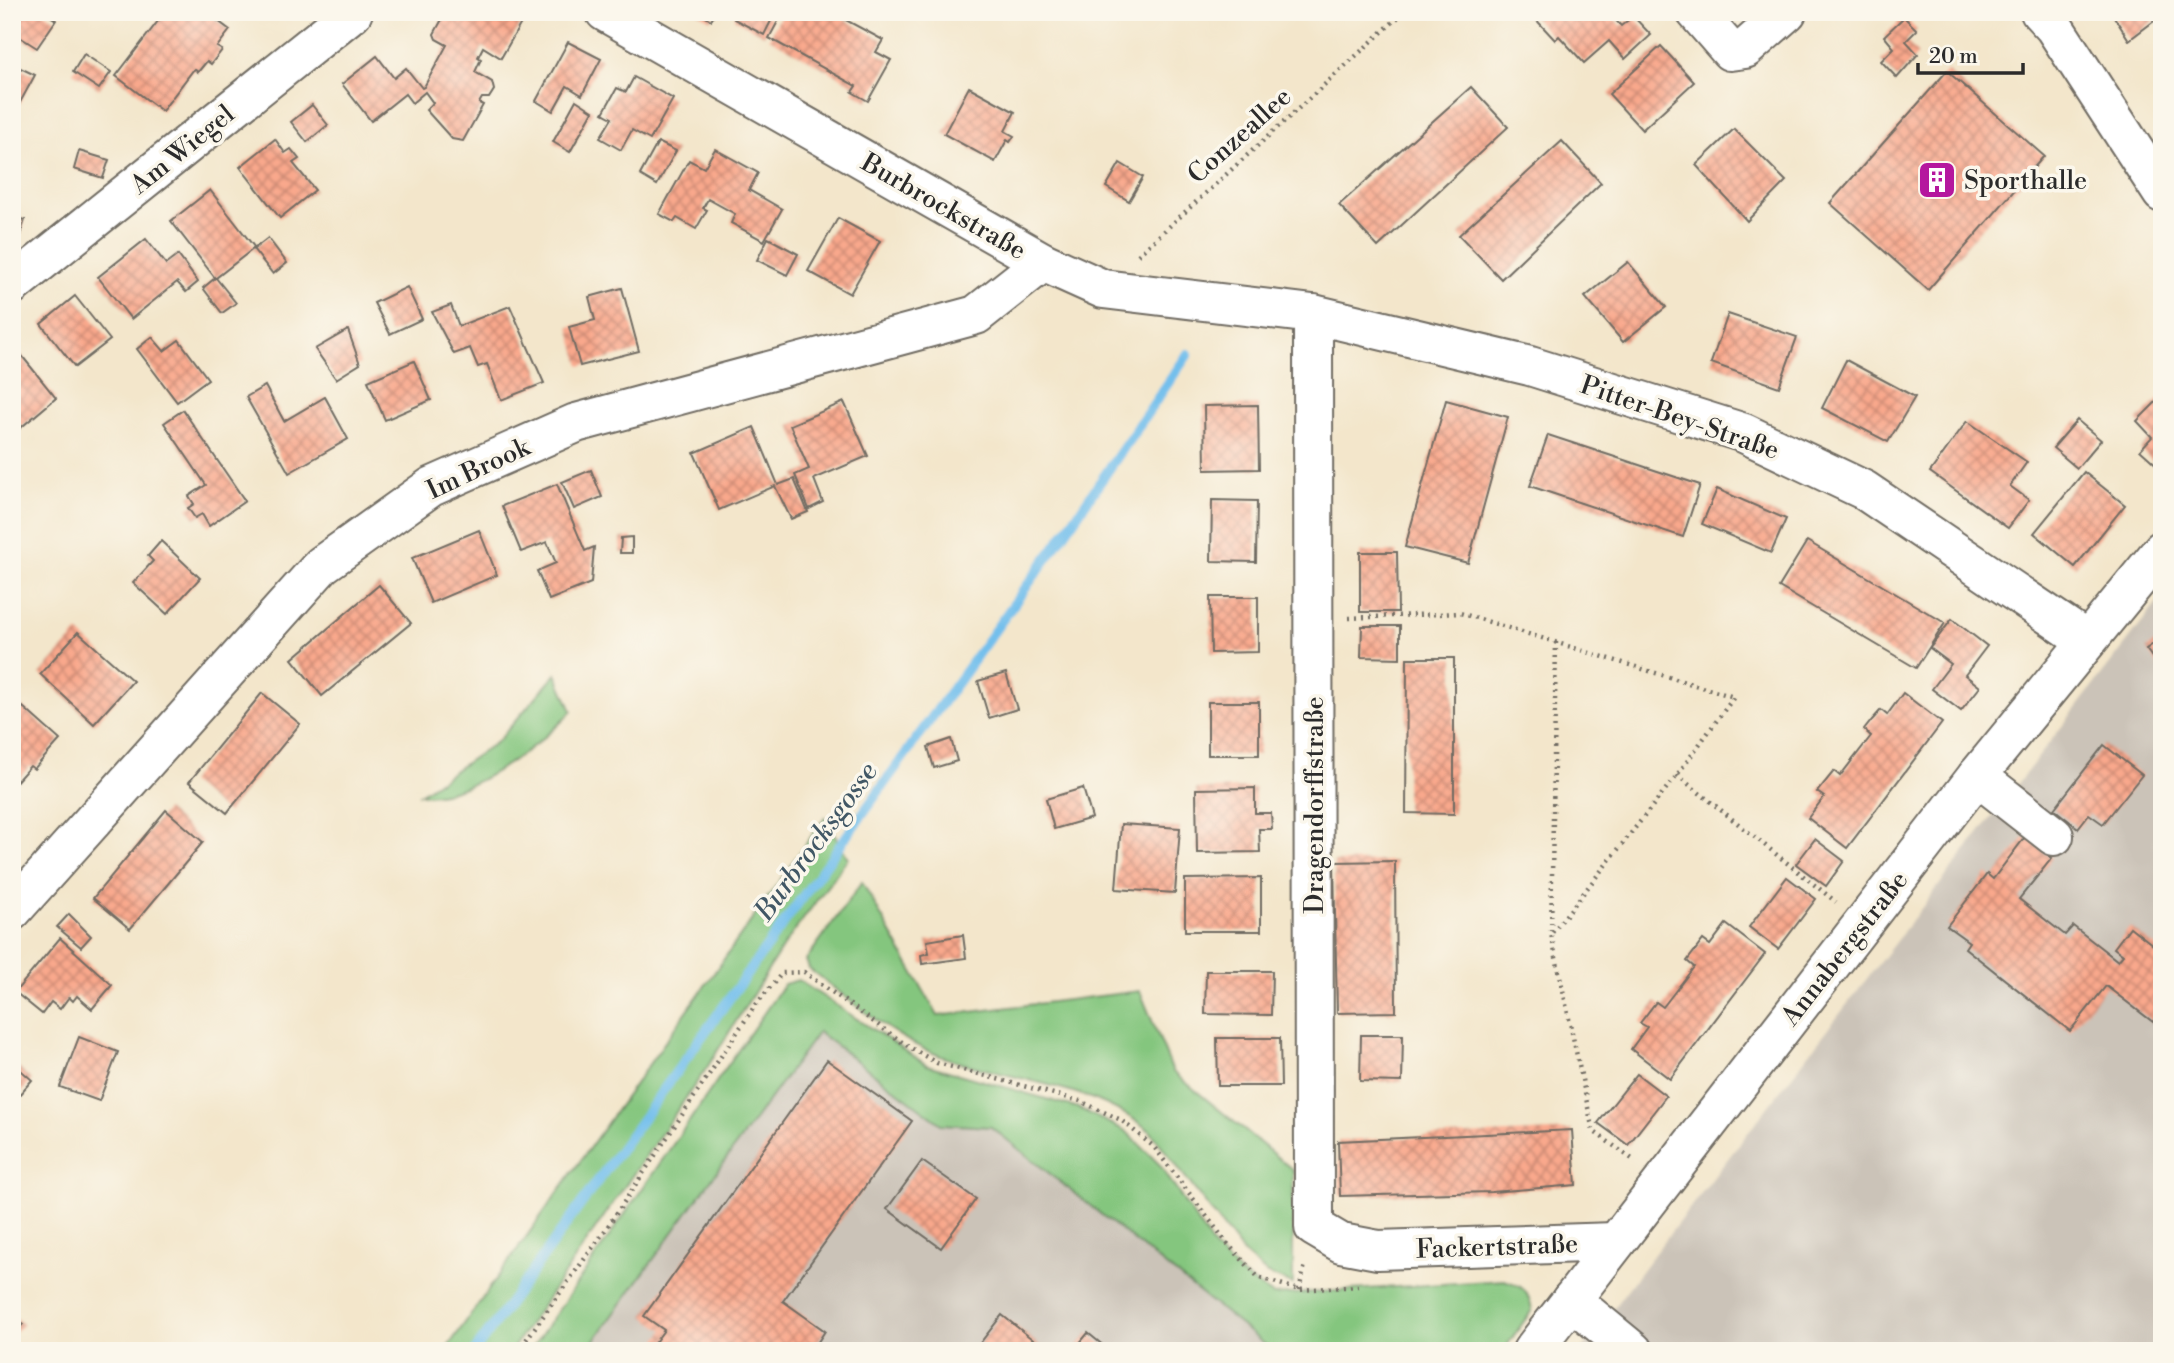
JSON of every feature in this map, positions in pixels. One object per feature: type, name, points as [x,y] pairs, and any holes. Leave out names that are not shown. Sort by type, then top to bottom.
[{"type":"street","name":"Am Wiegel","points":[[12,285],[353,12]]},
{"type":"street","name":"Burbrockstraße","points":[[605,12],[1043,262],[1103,289],[1313,314]]},
{"type":"street","points":[[1696,12],[1730,51],[1745,49],[1787,12]]},
{"type":"street","points":[[2040,12],[2054,27],[2162,193]]},
{"type":"street","name":"Im Brook","points":[[20,886],[322,565],[431,486],[576,423],[976,315],[1043,262]]},
{"type":"street","name":"Dragendorffstraße","points":[[1313,314],[1314,1227],[1341,1243],[1378,1250]]},
{"type":"street","name":"Pitter-Bey-Straße","points":[[1313,314],[1530,366],[1744,433],[1864,490],[2086,640]]},
{"type":"street","name":"Annabergstraße","points":[[1532,1351],[1977,776],[2162,550]]},
{"type":"street","points":[[1977,776],[2054,836]]},
{"type":"street","name":"Fackertstraße","points":[[1378,1250],[1615,1242]]},
{"type":"street","points":[[1571,1300],[1633,1351]]},
{"type":"path","name":"Conzeallee","points":[[1103,289],[1204,192],[1404,12]]},
{"type":"path","points":[[1313,619],[1460,613],[1734,697],[1677,775],[1551,934]]},
{"type":"path","points":[[1556,642],[1551,934],[1593,1131],[1663,1181]]},
{"type":"path","points":[[1677,775],[1864,925]]},
{"type":"path","points":[[518,1351],[604,1232],[754,1007],[782,973],[804,972],[909,1047],[937,1063],[1080,1101],[1121,1119],[1154,1147],[1227,1243]]},
{"type":"shaded area","points":[[2162,597],[2162,1351],[1581,1351],[1648,1262]]},
{"type":"shaded area","points":[[818,1031],[940,1124],[991,1127],[1273,1351],[587,1351]]},
{"type":"green space","points":[[556,674],[572,711],[558,725],[523,754],[481,780],[439,794],[420,794],[498,741]]},
{"type":"green space","points":[[825,817],[848,858],[782,948],[708,1066],[511,1351],[445,1351]]},
{"type":"green space","points":[[862,882],[938,1016],[1140,991],[1173,1072],[1293,1170],[1293,1284],[1267,1274],[1244,1254],[1150,1131],[1127,1115],[1075,1093],[964,1064],[921,1048],[871,1016],[809,969],[806,960]]},
{"type":"green space","points":[[798,980],[927,1065],[1078,1108],[1126,1131],[1160,1165],[1215,1249],[1241,1274],[1273,1295],[1504,1280],[1524,1290],[1532,1310],[1503,1351],[1273,1351],[991,1127],[941,1124],[818,1032],[587,1351],[530,1351],[784,984]]},
{"type":"building","points":[[17,12],[44,12],[56,20],[37,48],[12,32],[12,19]]},
{"type":"building","points":[[165,12],[206,12],[230,30],[217,47],[222,50],[211,64],[207,61],[198,72],[194,69],[162,111],[116,76]]},
{"type":"building","points":[[446,12],[513,12],[524,18],[501,58],[483,47],[478,57],[481,59],[475,72],[492,82],[494,90],[489,98],[482,98],[479,103],[483,105],[463,141],[452,139],[426,110],[433,103],[425,92],[412,103],[405,94],[371,121],[342,84],[377,56],[394,78],[406,68],[422,88],[424,87],[447,45],[436,39],[434,34]]},
{"type":"building","points":[[697,12],[715,12],[711,20]]},
{"type":"building","points":[[737,12],[759,12],[772,19],[764,35],[734,19]]},
{"type":"building","points":[[783,12],[831,12],[883,40],[876,52],[891,60],[868,101],[852,92],[856,86],[769,38]]},
{"type":"building","points":[[1529,12],[1608,12],[1621,26],[1633,16],[1651,35],[1625,59],[1609,41],[1584,63],[1559,36],[1555,40]]},
{"type":"building","points":[[2111,12],[2162,12],[2162,15],[2129,40]]},
{"type":"building","points":[[1904,17],[1917,30],[1906,41],[1918,54],[1897,78],[1881,61],[1894,48],[1884,36]]},
{"type":"building","points":[[568,42],[601,59],[582,95],[567,86],[553,111],[536,101]]},
{"type":"building","points":[[1661,46],[1694,82],[1642,130],[1609,94]]},
{"type":"building","points":[[84,54],[111,72],[99,89],[73,72]]},
{"type":"building","points":[[12,64],[35,75],[17,108],[12,106]]},
{"type":"building","name":"Sporthalle","points":[[1947,71],[2044,156],[1928,290],[1830,203]]},
{"type":"building","points":[[634,77],[673,99],[650,140],[632,130],[621,150],[600,138],[612,118],[603,113],[617,88],[626,92]]},
{"type":"building","points":[[969,87],[1015,112],[1005,131],[1014,136],[1010,142],[1007,140],[995,162],[944,134]]},
{"type":"building","points":[[1471,87],[1508,127],[1378,247],[1339,205]]},
{"type":"building","points":[[576,100],[593,111],[570,152],[553,142]]},
{"type":"building","points":[[312,105],[328,125],[307,142],[291,122]]},
{"type":"building","points":[[1734,129],[1786,181],[1747,221],[1696,165]]},
{"type":"building","points":[[275,139],[285,153],[291,149],[299,159],[293,163],[315,190],[280,218],[240,167]]},
{"type":"building","points":[[1562,141],[1601,183],[1501,279],[1459,235]]},
{"type":"building","points":[[658,142],[676,151],[657,185],[640,175]]},
{"type":"building","points":[[715,149],[758,173],[749,190],[782,209],[764,241],[731,223],[735,214],[708,199],[703,208],[707,210],[696,229],[677,218],[674,222],[659,214],[689,160],[704,168]]},
{"type":"building","points":[[79,151],[109,160],[103,178],[74,169]]},
{"type":"building","points":[[1120,163],[1143,177],[1129,201],[1106,187]]},
{"type":"building","points":[[210,190],[255,248],[268,238],[287,263],[273,274],[253,249],[216,278],[236,303],[222,313],[203,288],[215,278],[171,221]]},
{"type":"building","points":[[12,216],[25,220],[13,258],[12,258]]},
{"type":"building","points":[[838,218],[880,241],[850,294],[808,271]]},
{"type":"building","points":[[768,238],[798,254],[787,275],[757,260]]},
{"type":"building","points":[[146,239],[166,264],[178,255],[198,282],[186,292],[177,282],[131,319],[98,277]]},
{"type":"building","points":[[1628,262],[1666,307],[1623,342],[1585,297]]},
{"type":"building","points":[[407,287],[422,319],[390,334],[374,303]]},
{"type":"building","points":[[622,288],[639,351],[580,366],[569,327],[595,320],[589,297]]},
{"type":"building","points":[[75,296],[110,340],[75,367],[41,324]]},
{"type":"building","points":[[451,305],[459,326],[510,306],[544,383],[501,400],[487,364],[478,367],[470,348],[454,354],[432,312]]},
{"type":"building","points":[[1728,314],[1797,337],[1779,387],[1711,363]]},
{"type":"building","points":[[348,330],[360,364],[336,379],[315,349]]},
{"type":"building","points":[[152,337],[164,351],[179,340],[208,379],[177,402],[137,349]]},
{"type":"building","points":[[14,346],[56,398],[18,430],[12,423]]},
{"type":"building","points":[[1846,360],[1915,397],[1888,442],[1822,408]]},
{"type":"building","points":[[414,361],[431,400],[385,420],[368,381]]},
{"type":"building","points":[[265,386],[284,421],[325,397],[348,439],[289,473],[246,397]]},
{"type":"building","points":[[2162,396],[2162,464],[2159,467],[2140,450],[2152,437],[2137,421]]},
{"type":"building","points":[[1446,400],[1508,417],[1468,563],[1405,547]]},
{"type":"building","points":[[844,402],[868,456],[814,479],[823,502],[809,509],[795,475],[809,469],[790,425]]},
{"type":"building","points":[[1258,405],[1259,469],[1205,470],[1204,406]]},
{"type":"building","points":[[183,410],[245,501],[209,526],[202,514],[195,518],[188,508],[194,504],[189,496],[206,485],[164,423]]},
{"type":"building","points":[[2077,420],[2101,440],[2077,468],[2053,448]]},
{"type":"building","points":[[1967,421],[2027,462],[2010,486],[2029,500],[2008,528],[1930,472]]},
{"type":"building","points":[[754,427],[778,485],[794,479],[808,512],[791,519],[775,486],[719,510],[694,453]]},
{"type":"building","points":[[1548,435],[1700,485],[1683,537],[1530,486]]},
{"type":"building","points":[[591,470],[602,497],[574,509],[562,482]]},
{"type":"building","points":[[2084,472],[2125,505],[2075,567],[2034,533]]},
{"type":"building","points":[[557,484],[585,551],[594,547],[591,583],[549,600],[537,571],[556,563],[547,542],[521,552],[502,506]]},
{"type":"building","points":[[1717,489],[1786,519],[1771,553],[1702,524]]},
{"type":"building","points":[[1212,500],[1257,501],[1256,562],[1211,561]]},
{"type":"building","points":[[479,530],[497,575],[431,603],[412,558]]},
{"type":"building","points":[[632,537],[632,553],[620,553],[621,538]]},
{"type":"building","points":[[161,541],[200,578],[167,614],[133,583],[153,561],[148,556]]},
{"type":"building","points":[[1807,541],[1945,623],[1916,668],[1779,587]]},
{"type":"building","points":[[1360,552],[1397,552],[1398,612],[1360,612]]},
{"type":"building","points":[[379,585],[411,623],[322,696],[292,659]]},
{"type":"building","points":[[1210,597],[1258,597],[1258,652],[1211,653]]},
{"type":"building","points":[[1952,619],[1987,646],[1965,675],[1980,687],[1961,711],[1932,689],[1951,664],[1930,648]]},
{"type":"building","points":[[1362,626],[1400,626],[1400,658],[1361,657]]},
{"type":"building","points":[[78,632],[133,681],[94,724],[40,674]]},
{"type":"building","points":[[2162,638],[2162,671],[2146,649]]},
{"type":"building","points":[[1407,658],[1454,658],[1454,814],[1406,813]]},
{"type":"building","points":[[1006,673],[1017,709],[989,718],[978,681]]},
{"type":"building","points":[[262,693],[300,724],[227,813],[189,782]]},
{"type":"building","points":[[1903,693],[1942,723],[1847,848],[1808,818],[1824,797],[1817,792],[1834,771],[1840,776],[1871,736],[1864,730],[1881,710],[1887,715]]},
{"type":"building","points":[[1208,702],[1259,702],[1259,755],[1208,755]]},
{"type":"building","points":[[23,707],[60,740],[34,769],[30,766],[15,783],[12,780],[12,719]]},
{"type":"building","points":[[951,739],[957,761],[934,768],[928,747]]},
{"type":"building","points":[[2104,745],[2142,775],[2103,824],[2089,814],[2078,828],[2054,809]]},
{"type":"building","points":[[1083,788],[1092,818],[1054,829],[1046,799]]},
{"type":"building","points":[[1255,788],[1255,813],[1271,813],[1272,829],[1259,829],[1260,852],[1197,853],[1196,789]]},
{"type":"building","points":[[166,810],[203,842],[130,929],[93,898]]},
{"type":"building","points":[[1121,824],[1180,828],[1175,893],[1116,889]]},
{"type":"building","points":[[2025,837],[2052,858],[2019,899],[2065,935],[2073,926],[2118,961],[2123,955],[2114,948],[2130,927],[2162,952],[2162,1011],[2153,1022],[2106,986],[2070,1031],[1965,948],[1969,942],[1947,926],[1987,874],[1993,879]]},
{"type":"building","points":[[1815,839],[1844,861],[1826,886],[1796,864]]},
{"type":"building","points":[[1395,861],[1396,1012],[1337,1013],[1334,862]]},
{"type":"building","points":[[1787,877],[1816,899],[1778,949],[1749,927]]},
{"type":"building","points":[[1261,878],[1261,931],[1185,931],[1185,879]]},
{"type":"building","points":[[69,914],[91,936],[81,947],[57,927]]},
{"type":"building","points":[[1726,924],[1765,954],[1670,1079],[1631,1049],[1647,1027],[1640,1023],[1656,1002],[1663,1007],[1694,967],[1687,961],[1703,940],[1710,945]]},
{"type":"building","points":[[963,935],[966,958],[922,964],[921,955],[929,953],[927,941]]},
{"type":"building","points":[[60,938],[112,985],[92,1009],[77,996],[73,1001],[69,997],[60,1009],[51,1002],[42,1014],[15,992]]},
{"type":"building","points":[[1206,971],[1272,971],[1271,1015],[1205,1014]]},
{"type":"building","points":[[1361,1035],[1403,1035],[1402,1082],[1360,1081]]},
{"type":"building","points":[[79,1037],[118,1052],[99,1101],[60,1087]]},
{"type":"building","points":[[1217,1038],[1280,1038],[1281,1086],[1218,1086]]},
{"type":"building","points":[[827,1060],[912,1121],[783,1301],[825,1331],[812,1351],[661,1351],[653,1345],[664,1330],[644,1316]]},
{"type":"building","points":[[14,1064],[32,1080],[12,1103],[12,1067]]},
{"type":"building","points":[[1637,1074],[1666,1096],[1628,1145],[1598,1123]]},
{"type":"building","points":[[1572,1130],[1576,1185],[1492,1192],[1340,1196],[1338,1141]]},
{"type":"building","points":[[922,1161],[976,1199],[941,1248],[887,1209]]},
{"type":"building","points":[[12,1315],[23,1324],[12,1336]]},
{"type":"building","points":[[1002,1315],[1047,1351],[974,1351]]},
{"type":"building","points":[[1088,1333],[1110,1351],[1073,1351]]},
{"type":"waterway","name":"Burbrocksgosse","points":[[475,1351],[1065,533],[1188,354]]},
{"type":"place","name":"Sporthalle","points":[[1937,180]]}]
